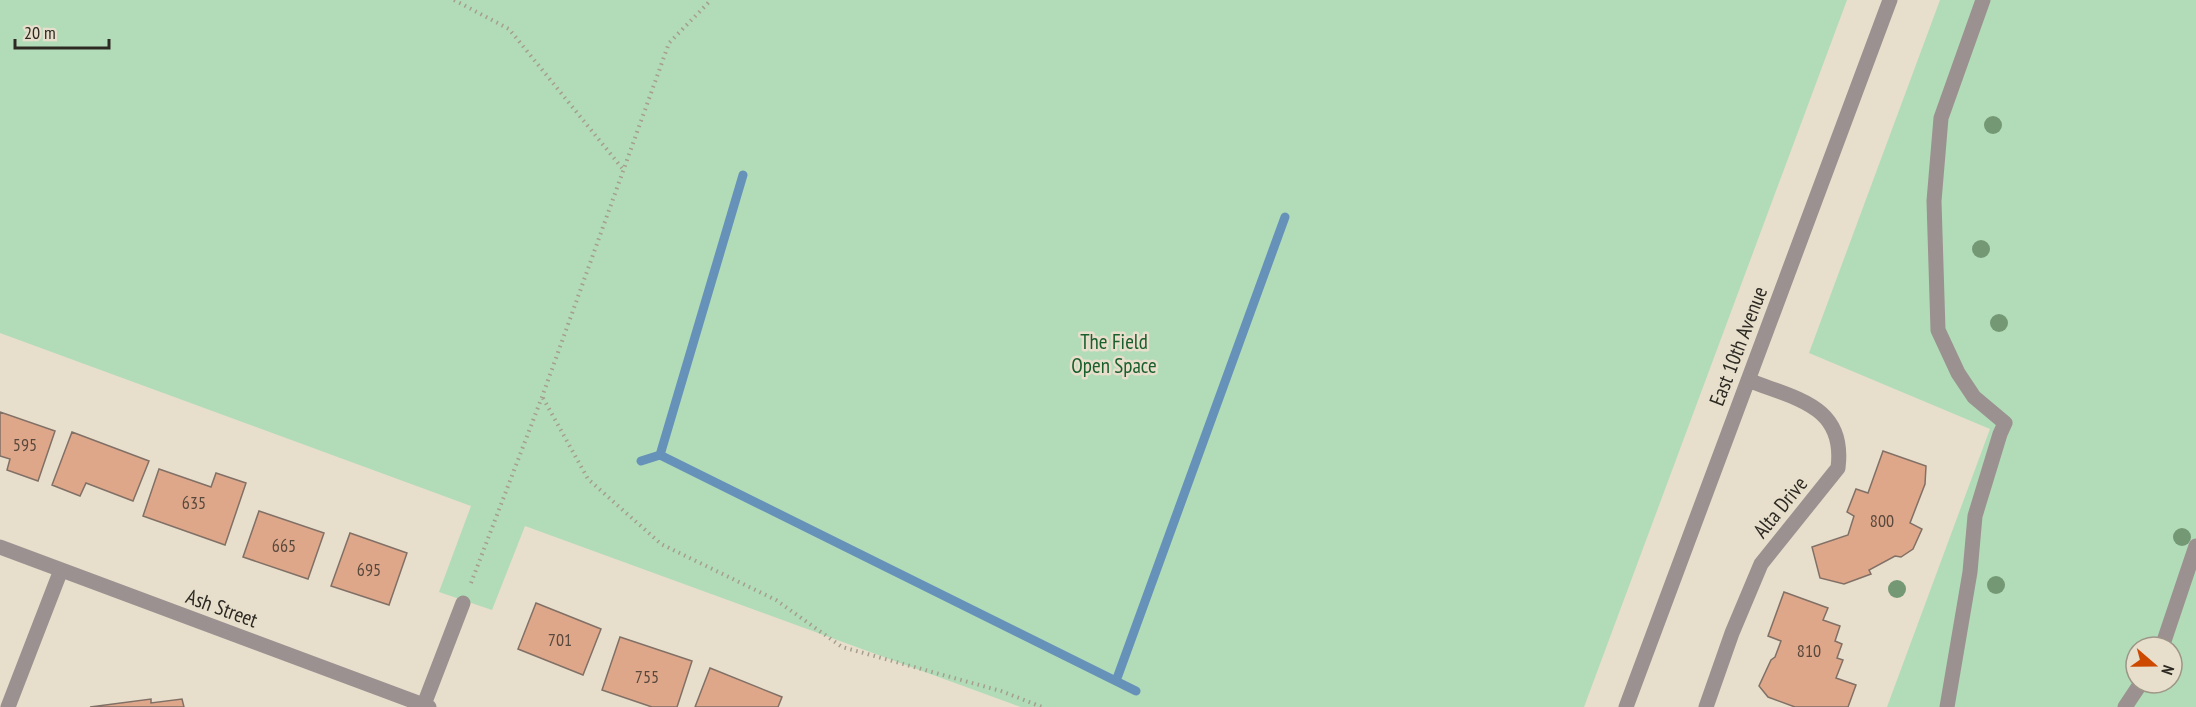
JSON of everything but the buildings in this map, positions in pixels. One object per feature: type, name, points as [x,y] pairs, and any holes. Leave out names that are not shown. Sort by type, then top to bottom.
[{"type":"street","name":"East 10th Avenue","points":[[1626,707],[1890,0]]},
{"type":"street","points":[[1947,707],[1971,572],[1975,516],[2005,423],[1974,397],[1958,373],[1938,330],[1935,201],[1941,118],[1983,0]]},
{"type":"street","name":"Alta Drive","points":[[1706,707],[1732,633],[1761,564],[1838,468],[1840,451],[1835,428],[1829,420],[1814,407],[1748,380]]},
{"type":"street","points":[[2166,635],[2196,546]]},
{"type":"street","name":"Ash Street","points":[[0,547],[425,706]]},
{"type":"street","points":[[8,707],[61,570]]},
{"type":"street","points":[[425,706],[463,603]]},
{"type":"path","points":[[454,0],[508,29],[623,168]]},
{"type":"path","points":[[471,585],[542,398],[669,43],[711,0]]},
{"type":"path","points":[[542,398],[588,479],[661,544],[776,600],[842,647],[1001,691],[1042,707]]},
{"type":"green space","name":"The Field Open Space","points":[[0,0],[1847,0],[1584,707],[1021,707],[525,526],[492,610],[439,592],[471,506],[0,333]]},
{"type":"green space","points":[[1940,0],[2196,0],[2196,707],[1887,707],[1990,429],[1809,353]]},
{"type":"waterway","points":[[743,175],[660,455],[1136,691]]},
{"type":"waterway","points":[[1116,681],[1285,217]]},
{"type":"waterway","points":[[641,461],[660,455]]}]
